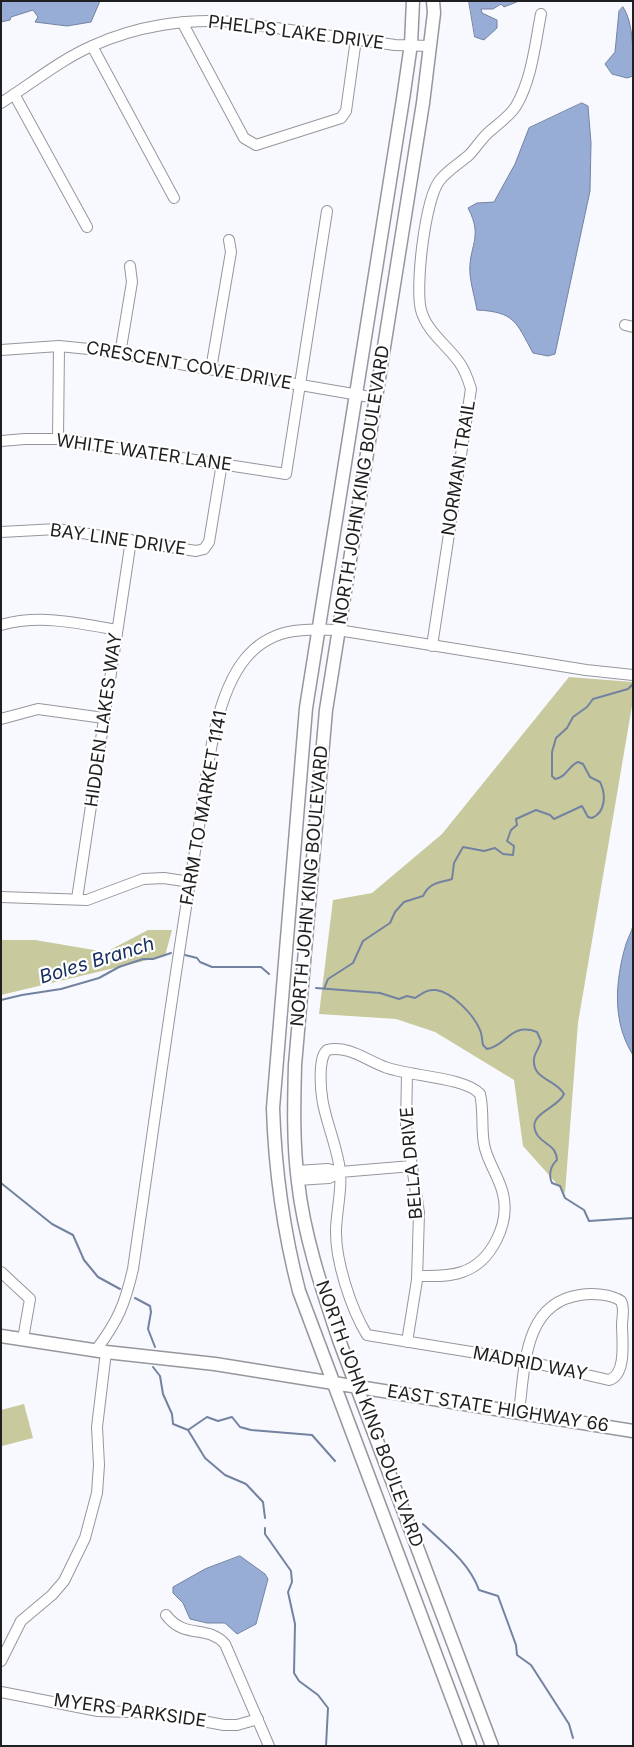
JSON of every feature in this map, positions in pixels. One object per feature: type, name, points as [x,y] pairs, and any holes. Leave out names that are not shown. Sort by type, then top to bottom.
[{"type":"main road","name":"NORTH JOHN KING BOULEVARD","points":[[414,1],[411,44],[317,628],[306,708],[273,1108],[278,1178],[286,1238],[297,1282],[470,1746]]},
{"type":"main road","name":"NORTH JOHN KING BOULEVARD","points":[[433,1],[430,46],[326,710],[306,925],[295,1064],[294,1109],[297,1176],[305,1225],[319,1280],[338,1340],[492,1746]]},
{"type":"main road","points":[[287,923],[306,925]]},
{"type":"main road","points":[[278,1178],[297,1176]]},
{"type":"main road","name":"EAST STATE HIGHWAY 66","points":[[1,1336],[101,1351],[215,1364],[633,1431]]},
{"type":"street","name":"NORMAN TRAIL","points":[[432,646],[471,389],[466,373],[458,360],[439,342],[421,311],[419,281],[427,218],[433,195],[440,180],[471,153],[480,140],[517,105],[528,72],[541,14]]},
{"type":"street","name":"PHELPS LAKE DRIVE","points":[[1,103],[92,46],[135,30],[182,22],[214,20],[356,39],[430,46]]},
{"type":"street","points":[[182,22],[244,138],[251,144],[261,144],[341,118],[346,111],[356,39]]},
{"type":"street","points":[[92,46],[174,198]]},
{"type":"street","points":[[14,94],[87,227]]},
{"type":"street","points":[[301,385],[327,211]]},
{"type":"street","points":[[211,370],[231,252],[229,240]]},
{"type":"street","points":[[120,354],[132,282],[130,266]]},
{"type":"street","points":[[58,439],[59,346]]},
{"type":"street","name":"CRESCENT COVE DRIVE","points":[[1,350],[59,346],[120,354],[376,398]]},
{"type":"street","name":"WHITE WATER LANE","points":[[1,441],[58,439],[286,474],[301,385]]},
{"type":"street","name":"BAY LINE DRIVE","points":[[1,532],[56,529],[196,551],[204,549],[209,542],[222,463]]},
{"type":"street","name":"HIDDEN LAKES WAY","points":[[78,899],[130,540]]},
{"type":"street","points":[[1,625],[31,620],[46,620],[117,630]]},
{"type":"street","name":"FARM TO MARKET 1141","points":[[101,1351],[116,1324],[126,1298],[133,1269],[156,1102],[190,882],[218,721],[224,698],[233,677],[252,652],[270,639],[300,628],[317,628],[633,675]]},
{"type":"street","points":[[1,719],[38,709],[104,718]]},
{"type":"street","points":[[1,898],[87,900],[143,878],[164,878],[190,882]]},
{"type":"street","points":[[340,1172],[322,1102],[322,1057],[327,1050],[350,1051],[385,1068],[467,1086],[480,1094],[484,1144],[504,1196],[505,1212],[502,1231],[490,1250],[464,1272],[444,1276],[417,1276]]},
{"type":"street","name":"BELLA DRIVE","points":[[407,1073],[406,1126],[419,1204],[417,1276],[407,1342]]},
{"type":"street","points":[[297,1176],[329,1178],[340,1172],[412,1166]]},
{"type":"street","name":"MADRID WAY","points":[[340,1172],[336,1231],[338,1254],[352,1302],[367,1335],[526,1361],[606,1380],[612,1379],[618,1372],[623,1352],[624,1310],[621,1301],[614,1298],[586,1294],[559,1301],[544,1313],[535,1325],[526,1361]]},
{"type":"street","points":[[1,1272],[30,1299],[23,1339]]},
{"type":"street","points":[[1,1661],[21,1621],[52,1595],[64,1580],[85,1538],[97,1493],[99,1465],[97,1427],[101,1351]]},
{"type":"street","points":[[518,1412],[526,1361]]},
{"type":"street","points":[[166,1615],[173,1624],[182,1629],[211,1635],[225,1644],[269,1746]]},
{"type":"street","name":"MYERS PARKSIDE","points":[[1,1692],[98,1711],[159,1713],[224,1725],[237,1725],[258,1719]]},
{"type":"green space","points":[[569,677],[633,682],[633,700],[578,1023],[565,1193],[523,1146],[514,1080],[435,1032],[396,1019],[319,1014],[333,900],[372,893],[442,834]]},
{"type":"green space","points":[[148,930],[172,930],[165,956],[1,995],[1,940],[35,940],[106,952]]},
{"type":"green space","points":[[24,1404],[33,1438],[2,1446],[1,1410]]},
{"type":"water","points":[[1,1],[100,1],[91,22],[67,26],[35,22],[38,17],[33,10],[1,22]]},
{"type":"water","points":[[469,1],[519,1],[504,7],[501,4],[493,9],[481,9],[482,13],[497,20],[497,28],[484,40],[475,37]]},
{"type":"water","points":[[623,7],[629,21],[633,49],[633,76],[627,78],[612,74],[605,64],[615,52],[619,11]]},
{"type":"water","points":[[582,103],[588,106],[591,143],[590,191],[555,354],[548,356],[533,353],[518,326],[507,316],[490,311],[477,310],[470,274],[475,227],[468,208],[477,203],[494,202],[515,164],[529,128]]},
{"type":"water","points":[[633,926],[633,1055],[622,1029],[619,1015],[618,987],[622,958]]},
{"type":"water","points":[[240,1556],[265,1574],[268,1579],[256,1624],[237,1634],[225,1623],[207,1623],[190,1619],[183,1603],[173,1593],[173,1587],[205,1569]]},
{"type":"waterway","points":[[324,989],[328,979],[353,963],[363,941],[390,923],[395,912],[404,902],[423,896],[435,884],[452,879],[454,863],[463,847],[484,851],[495,848],[503,854],[513,855],[514,846],[507,841],[511,830],[517,825],[516,819],[536,810],[550,815],[554,819],[582,806],[588,817],[592,818],[597,815],[604,802],[600,782],[590,777],[583,764],[578,762],[562,776],[555,779],[552,776],[552,752],[556,738],[567,728],[573,717],[587,707],[593,699],[628,689],[633,684]]},
{"type":"waterway","name":"Boles Branch","points":[[1,1000],[61,989],[99,978],[119,967],[143,959],[153,959],[171,953]]},
{"type":"waterway","name":"Boles Branch","points":[[185,955],[197,958],[200,962],[212,967],[261,967],[269,974]]},
{"type":"waterway","name":"Boles Branch","points":[[316,988],[380,993],[399,999],[407,996],[415,998],[430,990],[442,992],[462,1005],[473,1018],[481,1032],[483,1045],[487,1049],[499,1044],[515,1032],[521,1030],[537,1032],[541,1041],[534,1057],[534,1066],[541,1075],[556,1085],[564,1094],[555,1104],[538,1117],[535,1122],[538,1136],[555,1151],[557,1160],[550,1174],[552,1183],[560,1186],[565,1198],[584,1210],[589,1221],[633,1218]]},
{"type":"waterway","points":[[1,1183],[52,1224],[73,1235],[84,1260],[98,1277],[120,1289]]},
{"type":"waterway","points":[[135,1298],[150,1306],[151,1312],[148,1329],[155,1347]]},
{"type":"waterway","points":[[153,1367],[160,1376],[163,1394],[172,1414],[173,1424],[188,1430],[205,1458],[225,1475],[246,1484],[263,1502],[265,1518]]},
{"type":"waterway","points":[[188,1430],[207,1417],[218,1421],[232,1417],[240,1427],[251,1430],[312,1435],[335,1461]]},
{"type":"waterway","points":[[423,1524],[462,1562],[475,1580],[479,1590],[498,1596],[516,1645],[517,1655],[531,1665],[569,1724],[573,1738]]},
{"type":"waterway","points":[[265,1528],[265,1534],[291,1571],[292,1582],[288,1592],[295,1624],[294,1673],[299,1681],[318,1695],[328,1708],[326,1746]]}]
